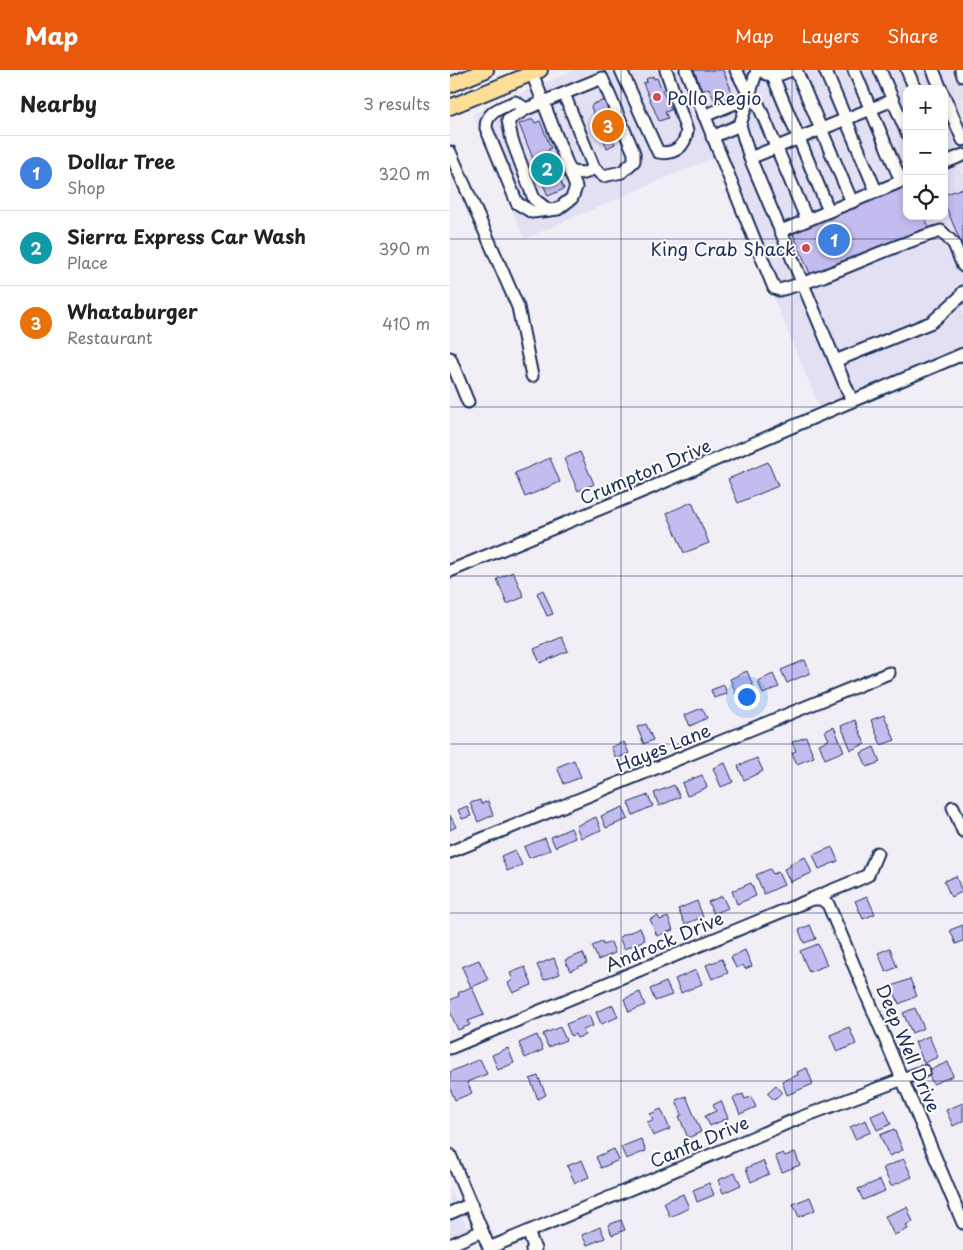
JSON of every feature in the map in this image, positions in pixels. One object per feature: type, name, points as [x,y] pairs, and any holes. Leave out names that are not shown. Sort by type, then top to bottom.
[{"type":"main road","points":[[457,78],[486,70]]},
{"type":"main road","points":[[450,107],[534,71]]},
{"type":"street","points":[[548,210],[534,199],[512,140],[508,120],[526,109],[621,70],[658,152],[667,154],[681,148],[686,141],[688,131],[666,70]]},
{"type":"street","points":[[686,70],[774,288],[779,290],[802,285],[941,231],[954,244],[963,266]]},
{"type":"street","points":[[736,70],[750,97],[759,106],[807,220]]},
{"type":"street","points":[[792,70],[772,74],[757,72],[740,125],[750,158],[852,401]]},
{"type":"street","points":[[796,70],[852,202]]},
{"type":"street","points":[[825,70],[876,191]]},
{"type":"street","points":[[854,70],[870,109],[903,178]]},
{"type":"street","points":[[880,70],[906,130]]},
{"type":"street","points":[[907,70],[913,85]]},
{"type":"street","points":[[933,70],[939,85]]},
{"type":"street","points":[[961,70],[963,76]]},
{"type":"street","points":[[526,109],[515,102],[491,112],[486,120],[486,128],[517,203],[532,212],[558,209],[571,198],[576,187],[543,102],[534,71]]},
{"type":"street","points":[[772,74],[829,211]]},
{"type":"street","points":[[564,94],[594,168],[602,176],[622,172],[634,161],[634,153],[602,78]]},
{"type":"street","points":[[704,116],[750,97]]},
{"type":"street","points":[[750,158],[892,100]]},
{"type":"street","points":[[948,105],[963,140]]},
{"type":"street","points":[[712,137],[740,125]]},
{"type":"street","points":[[450,152],[518,307],[532,376]]},
{"type":"street","points":[[948,160],[963,155]]},
{"type":"street","points":[[570,172],[585,173],[594,168]]},
{"type":"street","points":[[781,232],[903,180]]},
{"type":"street","points":[[835,361],[932,322],[960,297],[963,292]]},
{"type":"street","name":"Crumpton Drive","points":[[450,571],[963,354]]},
{"type":"street","points":[[450,358],[468,402]]},
{"type":"street","name":"Hayes Lane","points":[[450,852],[889,673]]},
{"type":"street","points":[[953,807],[963,830]]},
{"type":"street","name":"Androck Drive","points":[[450,1048],[868,875],[877,853]]},
{"type":"street","name":"Deep Well Drive","points":[[812,899],[821,899],[828,904],[963,1222]]},
{"type":"street","name":"Canfa Drive","points":[[489,1249],[797,1119],[924,1071]]},
{"type":"street","points":[[450,1155],[489,1249]]},
{"type":"street","points":[[450,1213],[471,1204]]},
{"type":"street","points":[[450,1245],[482,1231]]},
{"type":"street","points":[[528,1232],[534,1249],[532,1250]]},
{"type":"shaded area","points":[[574,70],[963,70],[963,350],[820,409],[715,157],[524,239],[473,114]]},
{"type":"shaded area","points":[[450,1188],[468,1230],[450,1238]]},
{"type":"building","points":[[694,70],[723,70],[735,99],[717,106],[709,88],[702,91]]},
{"type":"building","name":"Pollo Regio","points":[[653,76],[654,79],[657,78],[671,110],[665,112],[668,118],[659,121],[643,83],[647,82],[646,79]]},
{"type":"building","points":[[605,100],[621,134],[612,138],[615,144],[607,148],[591,107],[593,104]]},
{"type":"building","points":[[533,119],[535,123],[540,121],[551,148],[548,150],[564,189],[548,196],[519,124]]},
{"type":"building","points":[[903,185],[903,220],[926,220],[929,228],[811,276],[792,231]]},
{"type":"building","points":[[963,188],[963,248],[948,212],[948,194]]},
{"type":"building","points":[[580,452],[594,484],[578,491],[564,459]]},
{"type":"building","points":[[550,458],[560,482],[525,497],[515,473]]},
{"type":"building","points":[[768,462],[778,486],[738,503],[728,479]]},
{"type":"building","points":[[692,502],[709,543],[684,553],[667,513]]},
{"type":"building","points":[[513,572],[524,597],[507,604],[497,579]]},
{"type":"building","points":[[543,590],[553,614],[547,616],[537,593]]},
{"type":"building","points":[[562,637],[568,651],[540,663],[534,649]]},
{"type":"building","points":[[805,660],[810,673],[787,683],[781,670]]},
{"type":"building","points":[[747,671],[754,688],[737,696],[730,679]]},
{"type":"building","points":[[773,674],[779,687],[763,694],[758,681]]},
{"type":"building","points":[[724,685],[727,694],[714,698],[711,690]]},
{"type":"building","points":[[702,708],[707,718],[690,726],[685,715]]},
{"type":"building","points":[[884,715],[895,740],[881,745],[871,720]]},
{"type":"building","points":[[855,720],[865,744],[851,750],[841,726]]},
{"type":"building","points":[[646,724],[653,740],[644,744],[637,727]]},
{"type":"building","points":[[834,727],[844,751],[825,759],[819,744],[829,740],[825,731]]},
{"type":"building","points":[[806,737],[814,757],[797,764],[792,753],[796,751],[792,742]]},
{"type":"building","points":[[624,742],[629,753],[616,759],[611,747]]},
{"type":"building","points":[[874,747],[880,762],[867,767],[861,753]]},
{"type":"building","points":[[757,758],[763,771],[744,780],[738,766]]},
{"type":"building","points":[[574,760],[581,777],[564,784],[557,767]]},
{"type":"building","points":[[725,763],[733,782],[721,787],[713,768]]},
{"type":"building","points":[[702,775],[707,787],[687,796],[682,783]]},
{"type":"building","points":[[674,785],[680,797],[659,806],[654,793]]},
{"type":"building","points":[[648,795],[653,806],[633,815],[628,803]]},
{"type":"building","points":[[480,800],[481,804],[488,801],[493,815],[478,822],[470,803]]},
{"type":"building","points":[[467,806],[471,816],[462,819],[458,810]]},
{"type":"building","points":[[623,807],[628,819],[606,828],[601,816]]},
{"type":"building","points":[[450,815],[456,827],[450,830]]},
{"type":"building","points":[[596,817],[601,830],[581,838],[576,826]]},
{"type":"building","points":[[571,828],[575,838],[555,847],[551,837]]},
{"type":"building","points":[[545,838],[550,850],[529,858],[524,847]]},
{"type":"building","points":[[832,847],[838,861],[819,869],[813,855]]},
{"type":"building","points":[[515,850],[522,865],[507,871],[501,856]]},
{"type":"building","points":[[805,857],[812,873],[790,882],[784,869],[791,866],[789,864]]},
{"type":"building","points":[[770,869],[773,874],[778,872],[784,885],[764,894],[756,875]]},
{"type":"building","points":[[956,876],[962,892],[951,897],[944,881]]},
{"type":"building","points":[[751,883],[756,896],[737,904],[732,891]]},
{"type":"building","points":[[722,896],[728,908],[714,914],[708,902]]},
{"type":"building","points":[[867,896],[875,914],[863,919],[855,901]]},
{"type":"building","points":[[697,901],[703,917],[685,924],[678,909]]},
{"type":"building","points":[[658,916],[660,920],[668,917],[673,930],[657,936],[650,919]]},
{"type":"building","points":[[810,925],[816,939],[804,943],[799,930]]},
{"type":"building","points":[[963,925],[963,941],[956,944],[950,930]]},
{"type":"building","points":[[640,928],[645,940],[624,949],[619,937]]},
{"type":"building","points":[[602,942],[603,945],[611,942],[615,953],[598,960],[592,946]]},
{"type":"building","points":[[818,944],[827,965],[809,972],[800,951]]},
{"type":"building","points":[[890,948],[897,967],[886,972],[878,953]]},
{"type":"building","points":[[745,950],[752,966],[745,969],[743,965],[736,968],[731,957]]},
{"type":"building","points":[[583,953],[587,963],[570,971],[565,960]]},
{"type":"building","points":[[554,958],[560,974],[544,980],[537,965]]},
{"type":"building","points":[[722,959],[728,973],[712,979],[706,965]]},
{"type":"building","points":[[479,960],[488,980],[472,987],[484,1015],[468,1021],[470,1025],[458,1030],[450,1012],[450,1000],[459,996],[458,993],[471,987],[462,967]]},
{"type":"building","points":[[525,967],[532,985],[513,993],[508,983],[513,980],[510,973]]},
{"type":"building","points":[[696,970],[702,984],[681,993],[675,979]]},
{"type":"building","points":[[910,979],[917,996],[899,1004],[892,986]]},
{"type":"building","points":[[666,982],[672,995],[655,1001],[650,989]]},
{"type":"building","points":[[640,992],[645,1005],[629,1012],[624,999]]},
{"type":"building","points":[[613,1005],[618,1017],[601,1024],[596,1012]]},
{"type":"building","points":[[915,1008],[924,1028],[912,1033],[903,1013]]},
{"type":"building","points":[[589,1015],[593,1026],[583,1030],[585,1035],[577,1038],[575,1034],[571,1036],[566,1024]]},
{"type":"building","points":[[560,1027],[566,1040],[548,1047],[543,1034]]},
{"type":"building","points":[[849,1027],[856,1044],[837,1052],[830,1035]]},
{"type":"building","points":[[537,1035],[543,1050],[525,1058],[519,1043]]},
{"type":"building","points":[[929,1036],[938,1057],[924,1063],[915,1042]]},
{"type":"building","points":[[508,1048],[514,1063],[498,1070],[492,1055]]},
{"type":"building","points":[[480,1059],[487,1074],[467,1082],[472,1093],[455,1100],[450,1088],[450,1072]]},
{"type":"building","points":[[948,1062],[953,1076],[933,1084],[927,1071]]},
{"type":"building","points":[[807,1068],[813,1084],[787,1095],[782,1081],[798,1075],[797,1072]]},
{"type":"building","points":[[538,1076],[546,1095],[538,1099],[530,1079]]},
{"type":"building","points":[[776,1085],[782,1092],[774,1100],[767,1093]]},
{"type":"building","points":[[743,1094],[745,1099],[751,1097],[756,1107],[740,1114],[733,1098]]},
{"type":"building","points":[[686,1096],[701,1132],[688,1138],[679,1116],[682,1115],[676,1100]]},
{"type":"building","points":[[721,1101],[728,1118],[710,1126],[705,1116],[716,1111],[713,1105]]},
{"type":"building","points":[[963,1103],[963,1121],[953,1126],[946,1110]]},
{"type":"building","points":[[661,1109],[670,1129],[653,1136],[647,1122],[653,1120],[650,1114]]},
{"type":"building","points":[[885,1110],[891,1124],[877,1130],[871,1116]]},
{"type":"building","points":[[866,1120],[871,1132],[855,1139],[850,1127]]},
{"type":"building","points":[[894,1129],[903,1150],[889,1156],[880,1135]]},
{"type":"building","points":[[641,1139],[646,1151],[626,1159],[621,1147]]},
{"type":"building","points":[[614,1149],[619,1160],[601,1168],[596,1157]]},
{"type":"building","points":[[795,1152],[800,1165],[782,1172],[775,1156],[783,1153],[785,1156]]},
{"type":"building","points":[[904,1159],[912,1177],[891,1186],[883,1168]]},
{"type":"building","points":[[582,1160],[589,1177],[575,1183],[567,1166]]},
{"type":"building","points":[[763,1161],[769,1174],[751,1182],[746,1168]]},
{"type":"building","points":[[735,1173],[741,1185],[723,1193],[718,1180]]},
{"type":"building","points":[[880,1180],[885,1191],[863,1200],[858,1189]]},
{"type":"building","points":[[709,1183],[714,1195],[697,1202],[693,1190]]},
{"type":"building","points":[[683,1194],[689,1208],[670,1217],[664,1202]]},
{"type":"building","points":[[810,1197],[815,1210],[799,1217],[793,1204]]},
{"type":"building","points":[[907,1207],[913,1222],[906,1225],[908,1229],[894,1235],[885,1216]]},
{"type":"building","points":[[621,1220],[625,1230],[612,1235],[608,1225]]},
{"type":"building","points":[[600,1227],[605,1238],[587,1245],[582,1235]]},
{"type":"place","name":"Pollo Regio","points":[[657,97]]},
{"type":"place","name":"Whataburger","points":[[608,126]]},
{"type":"place","name":"Sierra Express Car Wash","points":[[547,169]]},
{"type":"place","name":"Dollar Tree","points":[[834,240]]},
{"type":"place","name":"King Crab Shack","points":[[806,248]]}]
